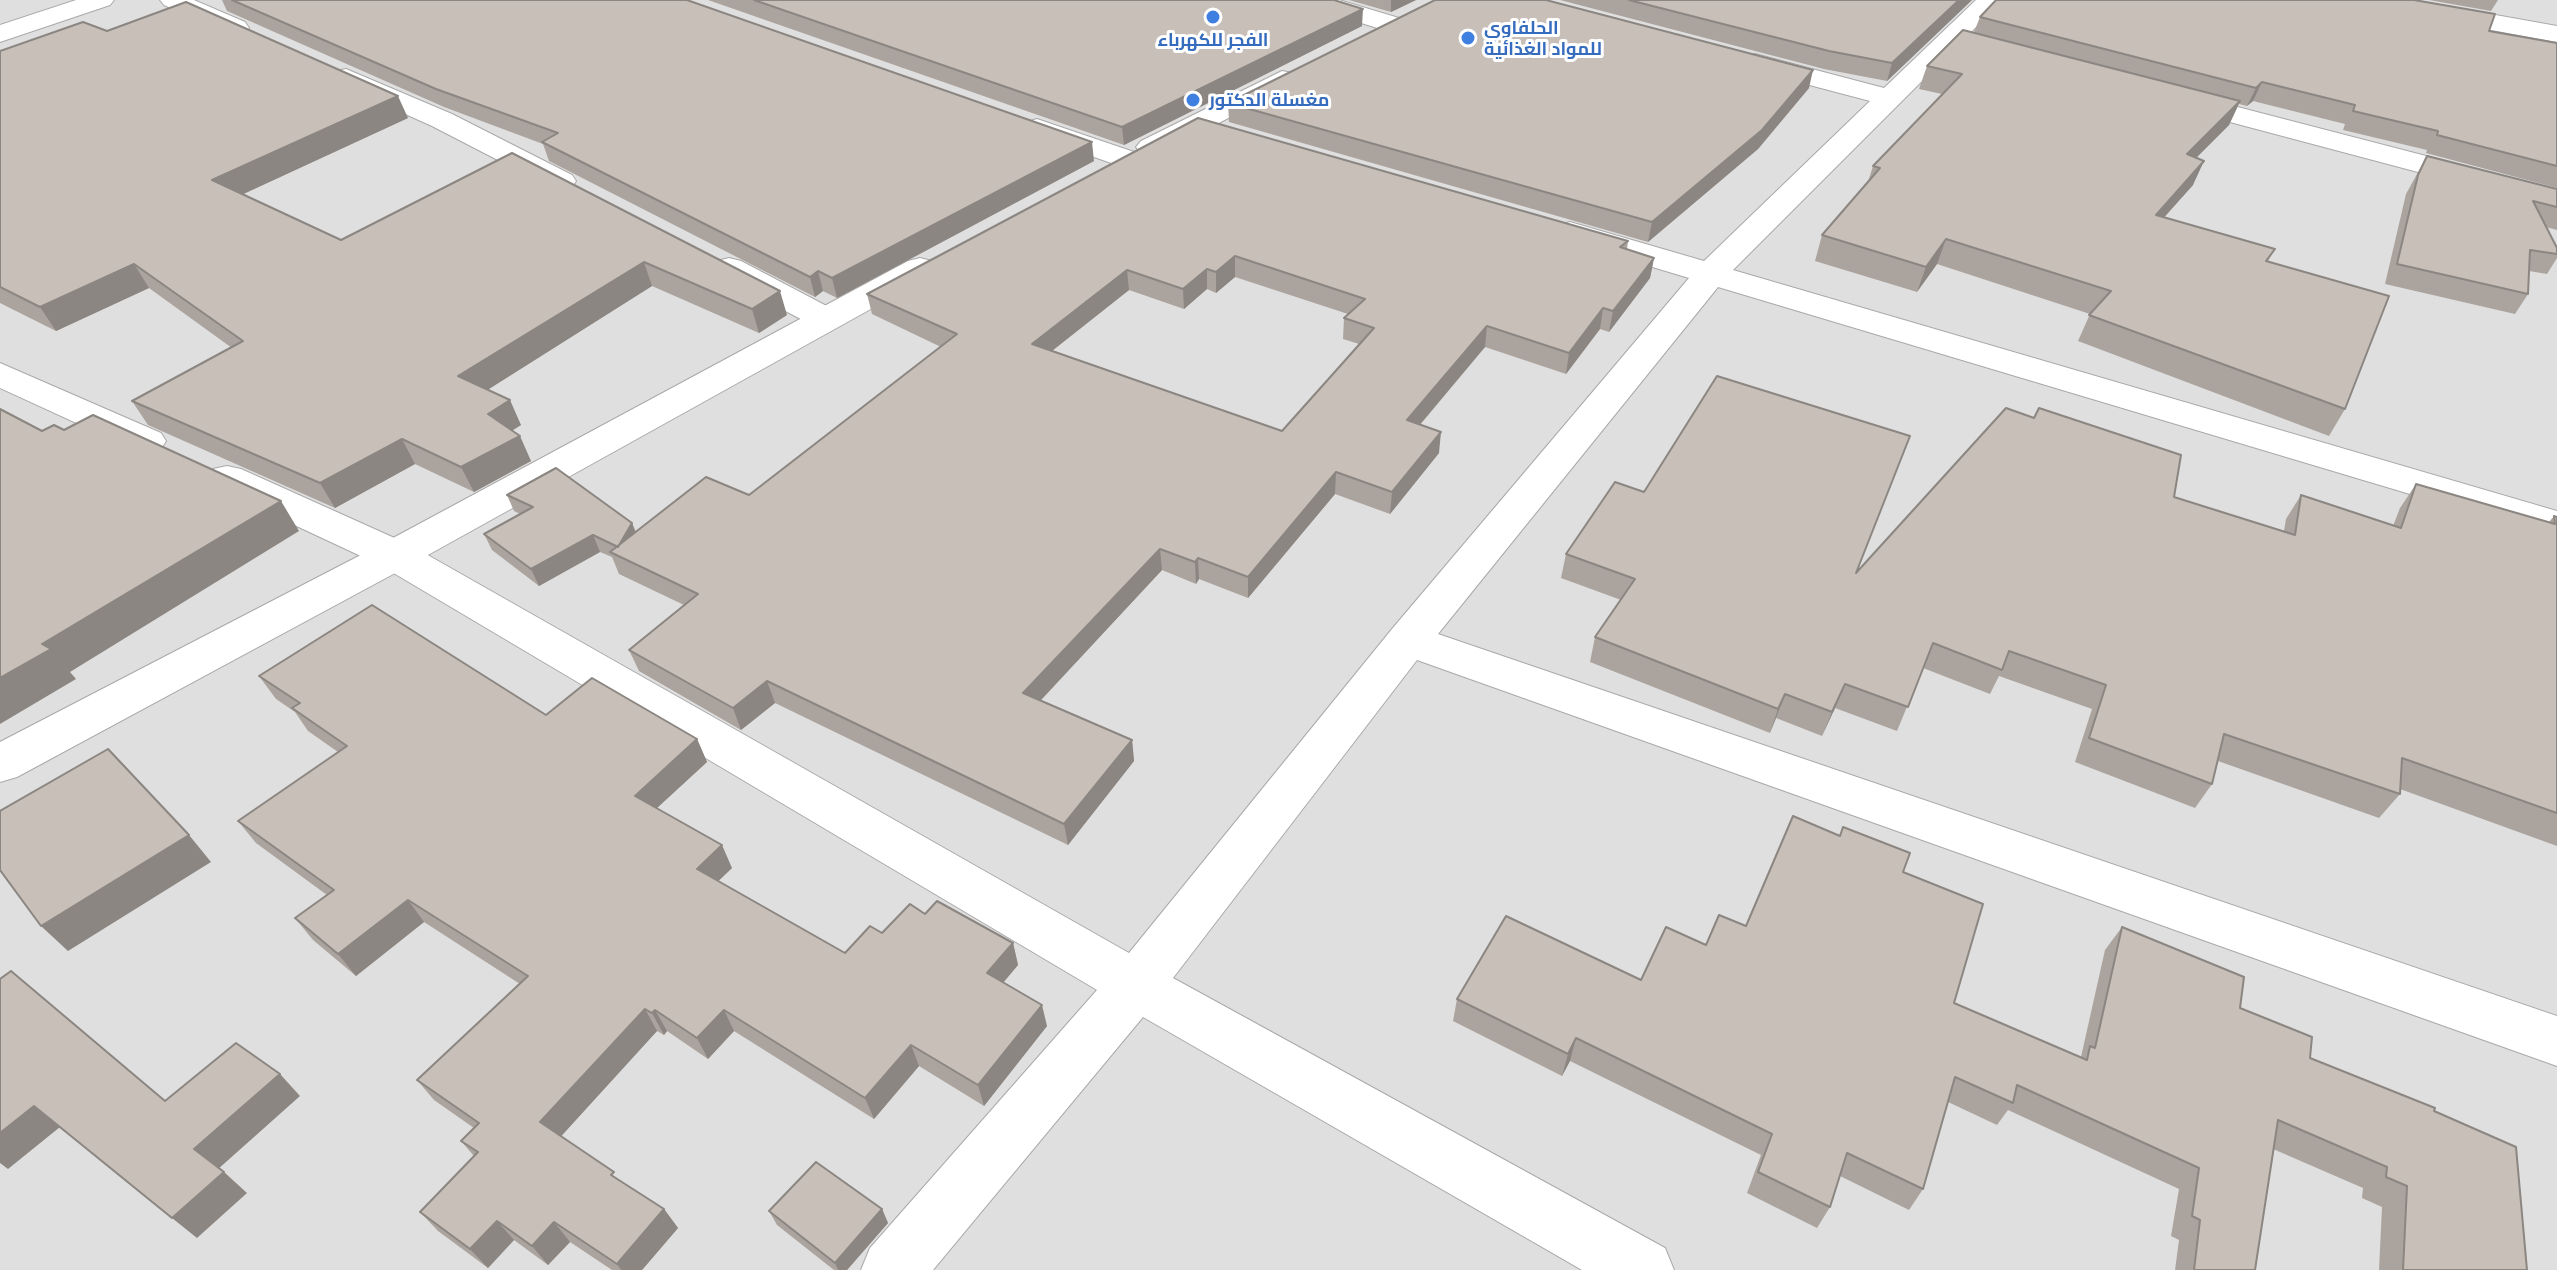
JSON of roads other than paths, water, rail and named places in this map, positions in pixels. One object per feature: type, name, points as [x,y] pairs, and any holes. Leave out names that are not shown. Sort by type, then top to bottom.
[{"type":"street","points":[[0,34],[101,0]]},
{"type":"street","points":[[173,0],[258,38]]},
{"type":"street","points":[[1313,0],[1403,18],[1348,45]]},
{"type":"street","points":[[892,1270],[1136,985],[1408,640],[1711,273],[1891,98],[1966,44],[1990,0]]},
{"type":"street","points":[[2370,0],[2557,34]]},
{"type":"street","points":[[1727,55],[1891,98]]},
{"type":"street","points":[[315,63],[442,120],[579,191]]},
{"type":"street","points":[[1085,181],[1306,67]]},
{"type":"street","points":[[2148,92],[2557,200]]},
{"type":"street","points":[[1005,116],[1126,159]]},
{"type":"street","points":[[1195,124],[1240,137]]},
{"type":"street","points":[[1544,224],[2557,525]]},
{"type":"street","points":[[0,764],[395,555],[948,253]]},
{"type":"street","points":[[702,255],[826,319]]},
{"type":"street","points":[[0,374],[395,555],[1136,985],[1643,1270]]},
{"type":"street","points":[[1408,640],[2557,1041]]},
{"type":"place","name":"الفجر للكهرباء","points":[[1213,17]]},
{"type":"place","name":"الحلفاوي للمواد الغذائية","points":[[1468,38]]},
{"type":"place","name":"مغسلة الدكتور","points":[[1193,100]]}]
